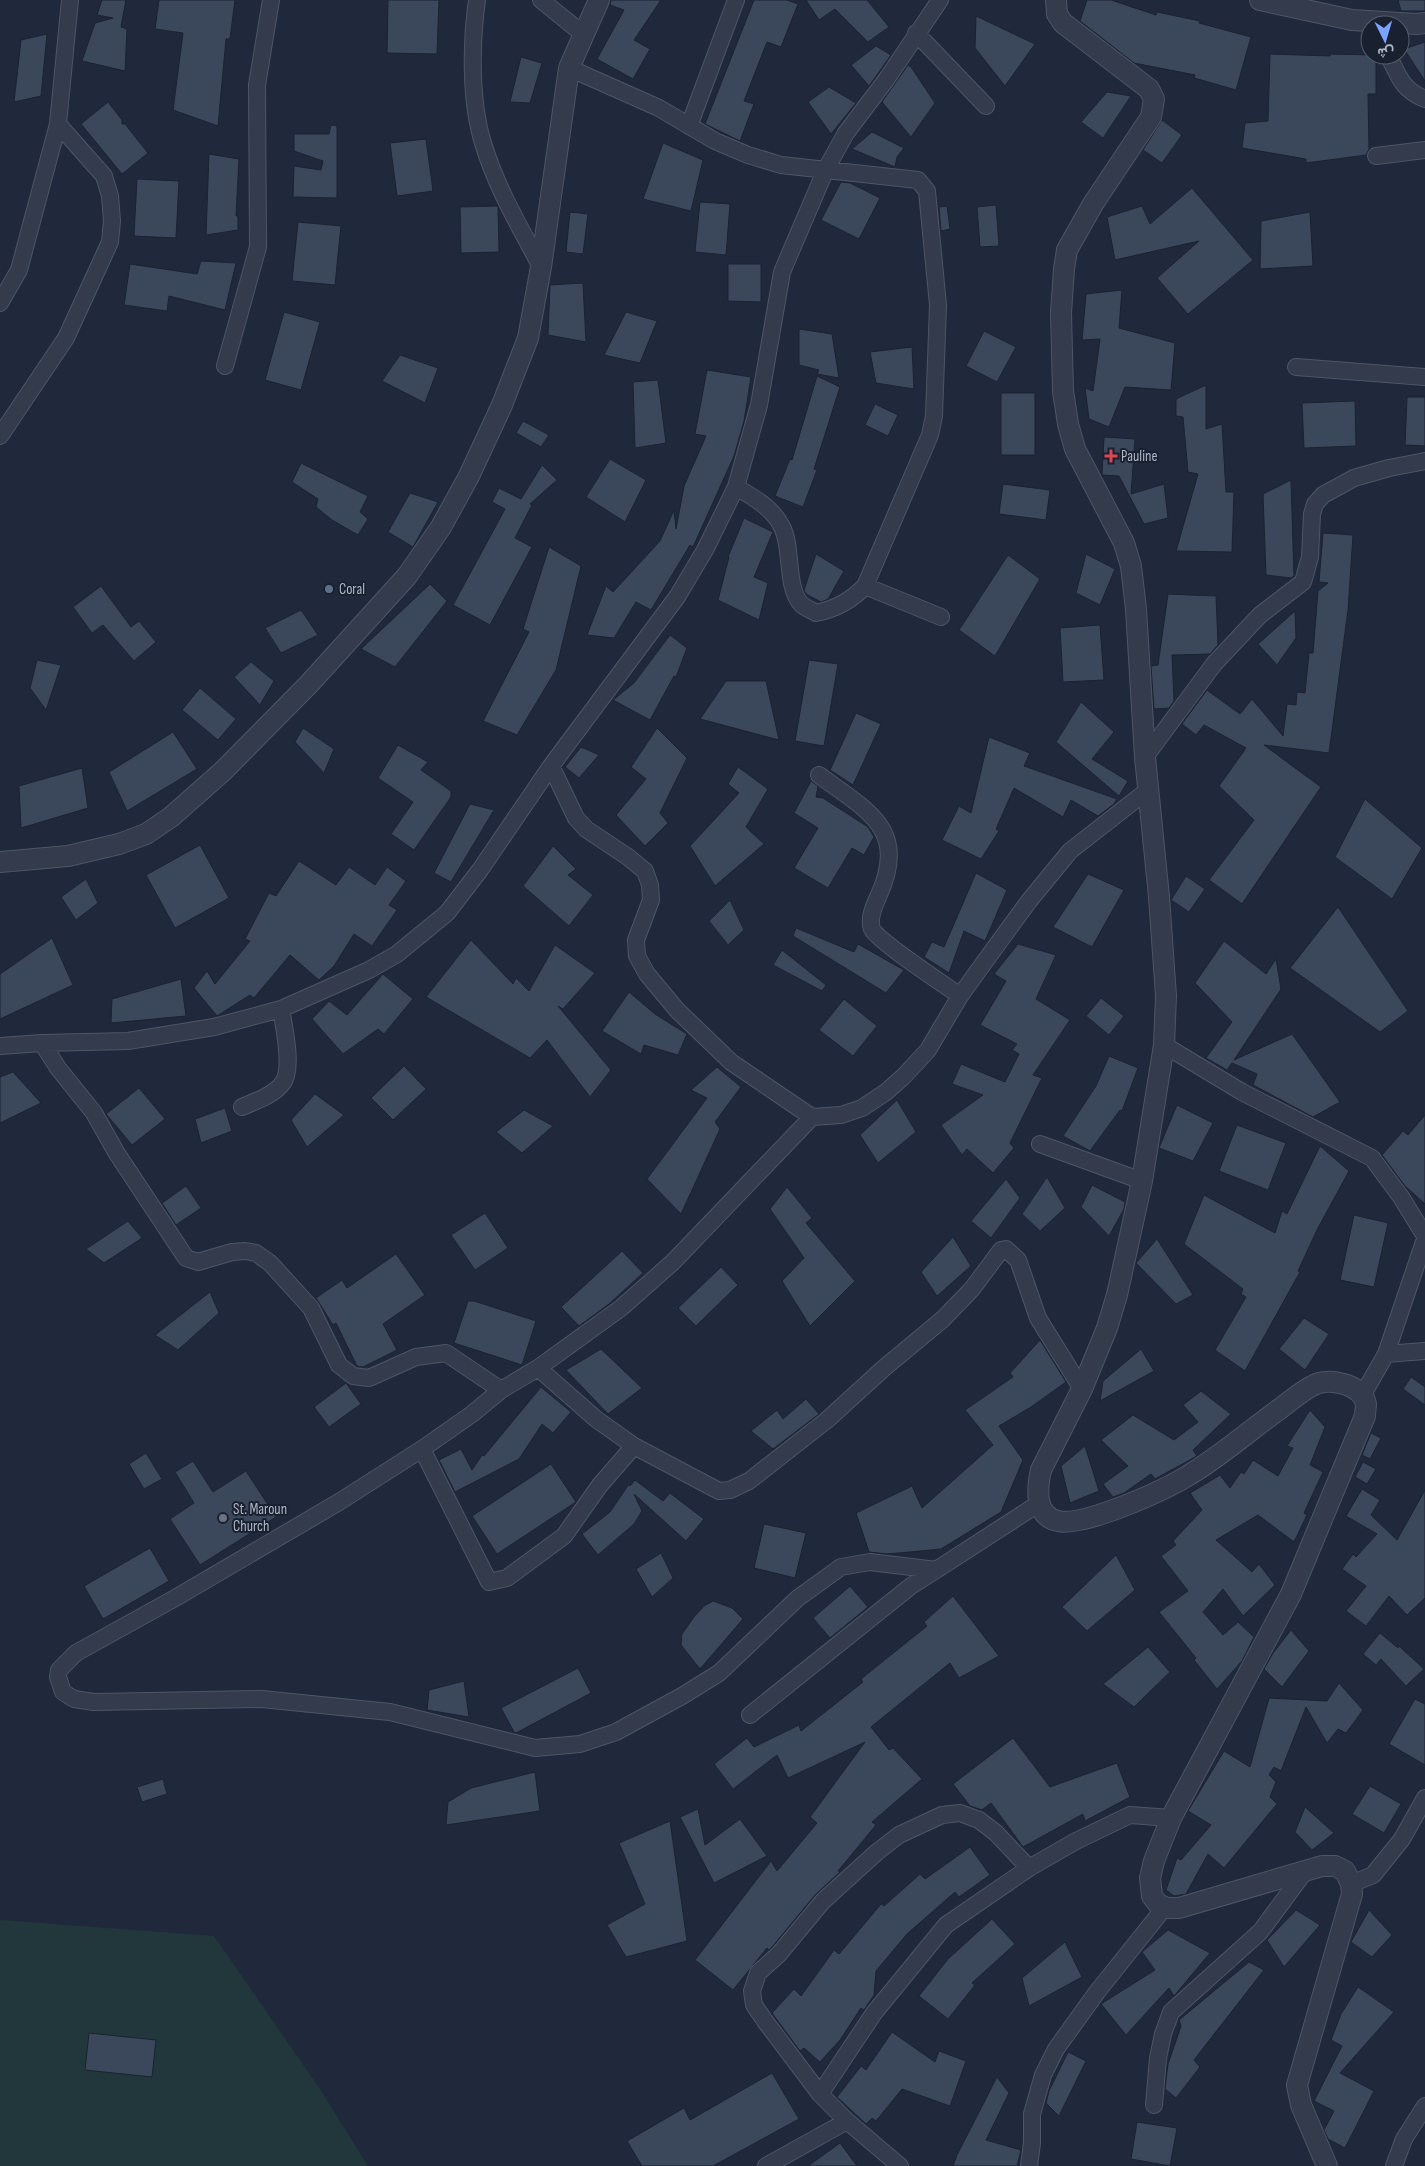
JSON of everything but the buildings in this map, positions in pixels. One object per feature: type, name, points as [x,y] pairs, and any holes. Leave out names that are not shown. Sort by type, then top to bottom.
[{"type":"street","points":[[0,303],[19,270],[58,124],[70,0]]},
{"type":"street","points":[[225,366],[258,247],[257,84],[271,0]]},
{"type":"street","points":[[477,0],[474,23],[474,89],[476,116],[482,143],[492,171],[541,267]]},
{"type":"street","points":[[541,0],[583,34]]},
{"type":"street","points":[[0,862],[68,856],[119,844],[146,834],[171,817],[223,771],[309,684],[406,576],[446,518],[469,476],[498,414],[528,338],[541,267],[569,68],[599,0]]},
{"type":"street","points":[[689,126],[736,0]]},
{"type":"street","points":[[0,1046],[128,1041],[214,1027],[281,1009],[361,974],[396,954],[447,913],[480,870],[551,766],[677,597],[704,550],[736,487],[759,405],[782,272],[826,169],[846,133],[886,80],[940,0]]},
{"type":"street","points":[[1056,0],[1057,14],[1063,23],[1148,89],[1154,99],[1151,117],[1093,204],[1067,250],[1061,313],[1063,391],[1068,424],[1075,449],[1124,543],[1130,566],[1136,609],[1145,757],[1160,897],[1166,996],[1164,1045],[1142,1181],[1117,1295],[1107,1328],[1082,1389],[1041,1470],[1038,1481],[1038,1504],[1046,1515],[1057,1521],[1074,1521],[1139,1502],[1190,1475],[1294,1398],[1317,1384],[1335,1381],[1352,1388],[1362,1396],[1366,1404],[1365,1416],[1290,1594],[1171,1818],[1150,1878],[1152,1896],[1158,1904],[1165,1907],[1178,1908],[1322,1866],[1339,1868],[1345,1871],[1351,1884],[1352,1894],[1297,2084],[1301,2105],[1327,2166]]},
{"type":"street","points":[[1260,0],[1360,21]]},
{"type":"street","points":[[1410,23],[1425,23]]},
{"type":"street","points":[[916,33],[986,106]]},
{"type":"street","points":[[1393,65],[1405,88],[1425,99]]},
{"type":"street","points":[[569,68],[659,108],[714,141],[764,160],[782,165],[918,180],[927,190],[938,305],[934,416],[930,435],[865,586],[854,598],[824,611],[816,613],[802,604],[796,595],[790,573],[789,547],[783,528],[772,511],[762,502],[736,487]]},
{"type":"street","points":[[0,436],[66,338],[110,242],[112,220],[110,196],[104,176],[58,124]]},
{"type":"street","points":[[1376,156],[1425,150]]},
{"type":"street","points":[[1296,367],[1425,377]]},
{"type":"street","points":[[1145,757],[1214,664],[1260,615],[1303,582],[1310,557],[1312,514],[1315,504],[1323,495],[1354,478],[1388,468],[1425,461]]},
{"type":"street","points":[[865,586],[941,617]]},
{"type":"street","points":[[551,766],[576,818],[598,839],[628,857],[645,871],[650,885],[651,900],[636,940],[637,956],[648,974],[677,1010],[730,1062],[812,1117],[841,1115],[862,1108],[886,1092],[904,1076],[928,1050],[960,996],[1029,901],[1070,851],[1148,790]]},
{"type":"street","points":[[819,775],[874,817],[890,845],[890,859],[885,883],[874,904],[871,919],[872,928],[887,944],[960,996]]},
{"type":"street","points":[[242,1107],[268,1096],[282,1085],[286,1077],[287,1053],[281,1009]]},
{"type":"street","points":[[42,1043],[63,1075],[94,1113],[121,1160],[186,1258],[198,1262],[245,1251],[256,1253],[270,1263],[311,1308],[339,1365],[353,1376],[369,1378],[416,1357],[446,1353],[501,1390]]},
{"type":"street","points":[[1164,1045],[1242,1092],[1372,1158],[1425,1237],[1386,1354],[1362,1396]]},
{"type":"street","points":[[812,1117],[673,1262],[621,1308],[538,1368],[501,1390],[472,1414],[422,1449],[339,1502],[177,1597],[76,1653],[59,1670],[58,1677],[62,1692],[74,1699],[94,1702],[262,1699],[380,1711],[535,1748],[580,1744],[616,1732],[682,1696],[719,1672],[798,1598],[841,1567],[870,1562],[936,1570]]},
{"type":"street","points":[[1040,1144],[1142,1181]]},
{"type":"street","points":[[538,1368],[596,1419],[634,1446],[719,1491],[730,1490],[749,1481],[827,1420],[884,1368],[943,1319],[972,1288],[1001,1250],[1006,1248],[1018,1260],[1038,1318],[1082,1389]]},
{"type":"street","points":[[1386,1354],[1425,1351]]},
{"type":"street","points":[[422,1449],[490,1582],[507,1578],[564,1536],[600,1485],[634,1446]]},
{"type":"street","points":[[750,1715],[911,1586],[1038,1504]]},
{"type":"street","points":[[1351,1884],[1373,1875],[1402,1839],[1425,1798]]},
{"type":"street","points":[[900,2166],[846,2121],[820,2094],[765,2021],[754,2005],[752,1991],[758,1973],[780,1954],[823,1901],[877,1852],[899,1835],[942,1815],[960,1813],[979,1820],[996,1833],[1030,1868]]},
{"type":"street","points":[[820,2094],[874,2013],[946,1924],[1030,1868],[1076,1841],[1130,1816],[1171,1818]]},
{"type":"street","points":[[1154,2105],[1162,2034],[1171,2012],[1260,1932],[1306,1870]]},
{"type":"street","points":[[1029,2166],[1032,2143],[1032,2114],[1043,2075],[1056,2050],[1097,1992],[1165,1907]]},
{"type":"street","points":[[1394,2166],[1404,2139],[1425,2106]]},
{"type":"street","points":[[766,2166],[846,2121]]},
{"type":"green space","points":[[0,1920],[214,1936],[320,2089],[368,2166],[0,2166]]},
{"type":"place","name":"Pauline","points":[[1111,456]]},
{"type":"place","name":"Coral","points":[[329,589]]},
{"type":"place","name":"St. Maroun Church","points":[[223,1518]]}]
